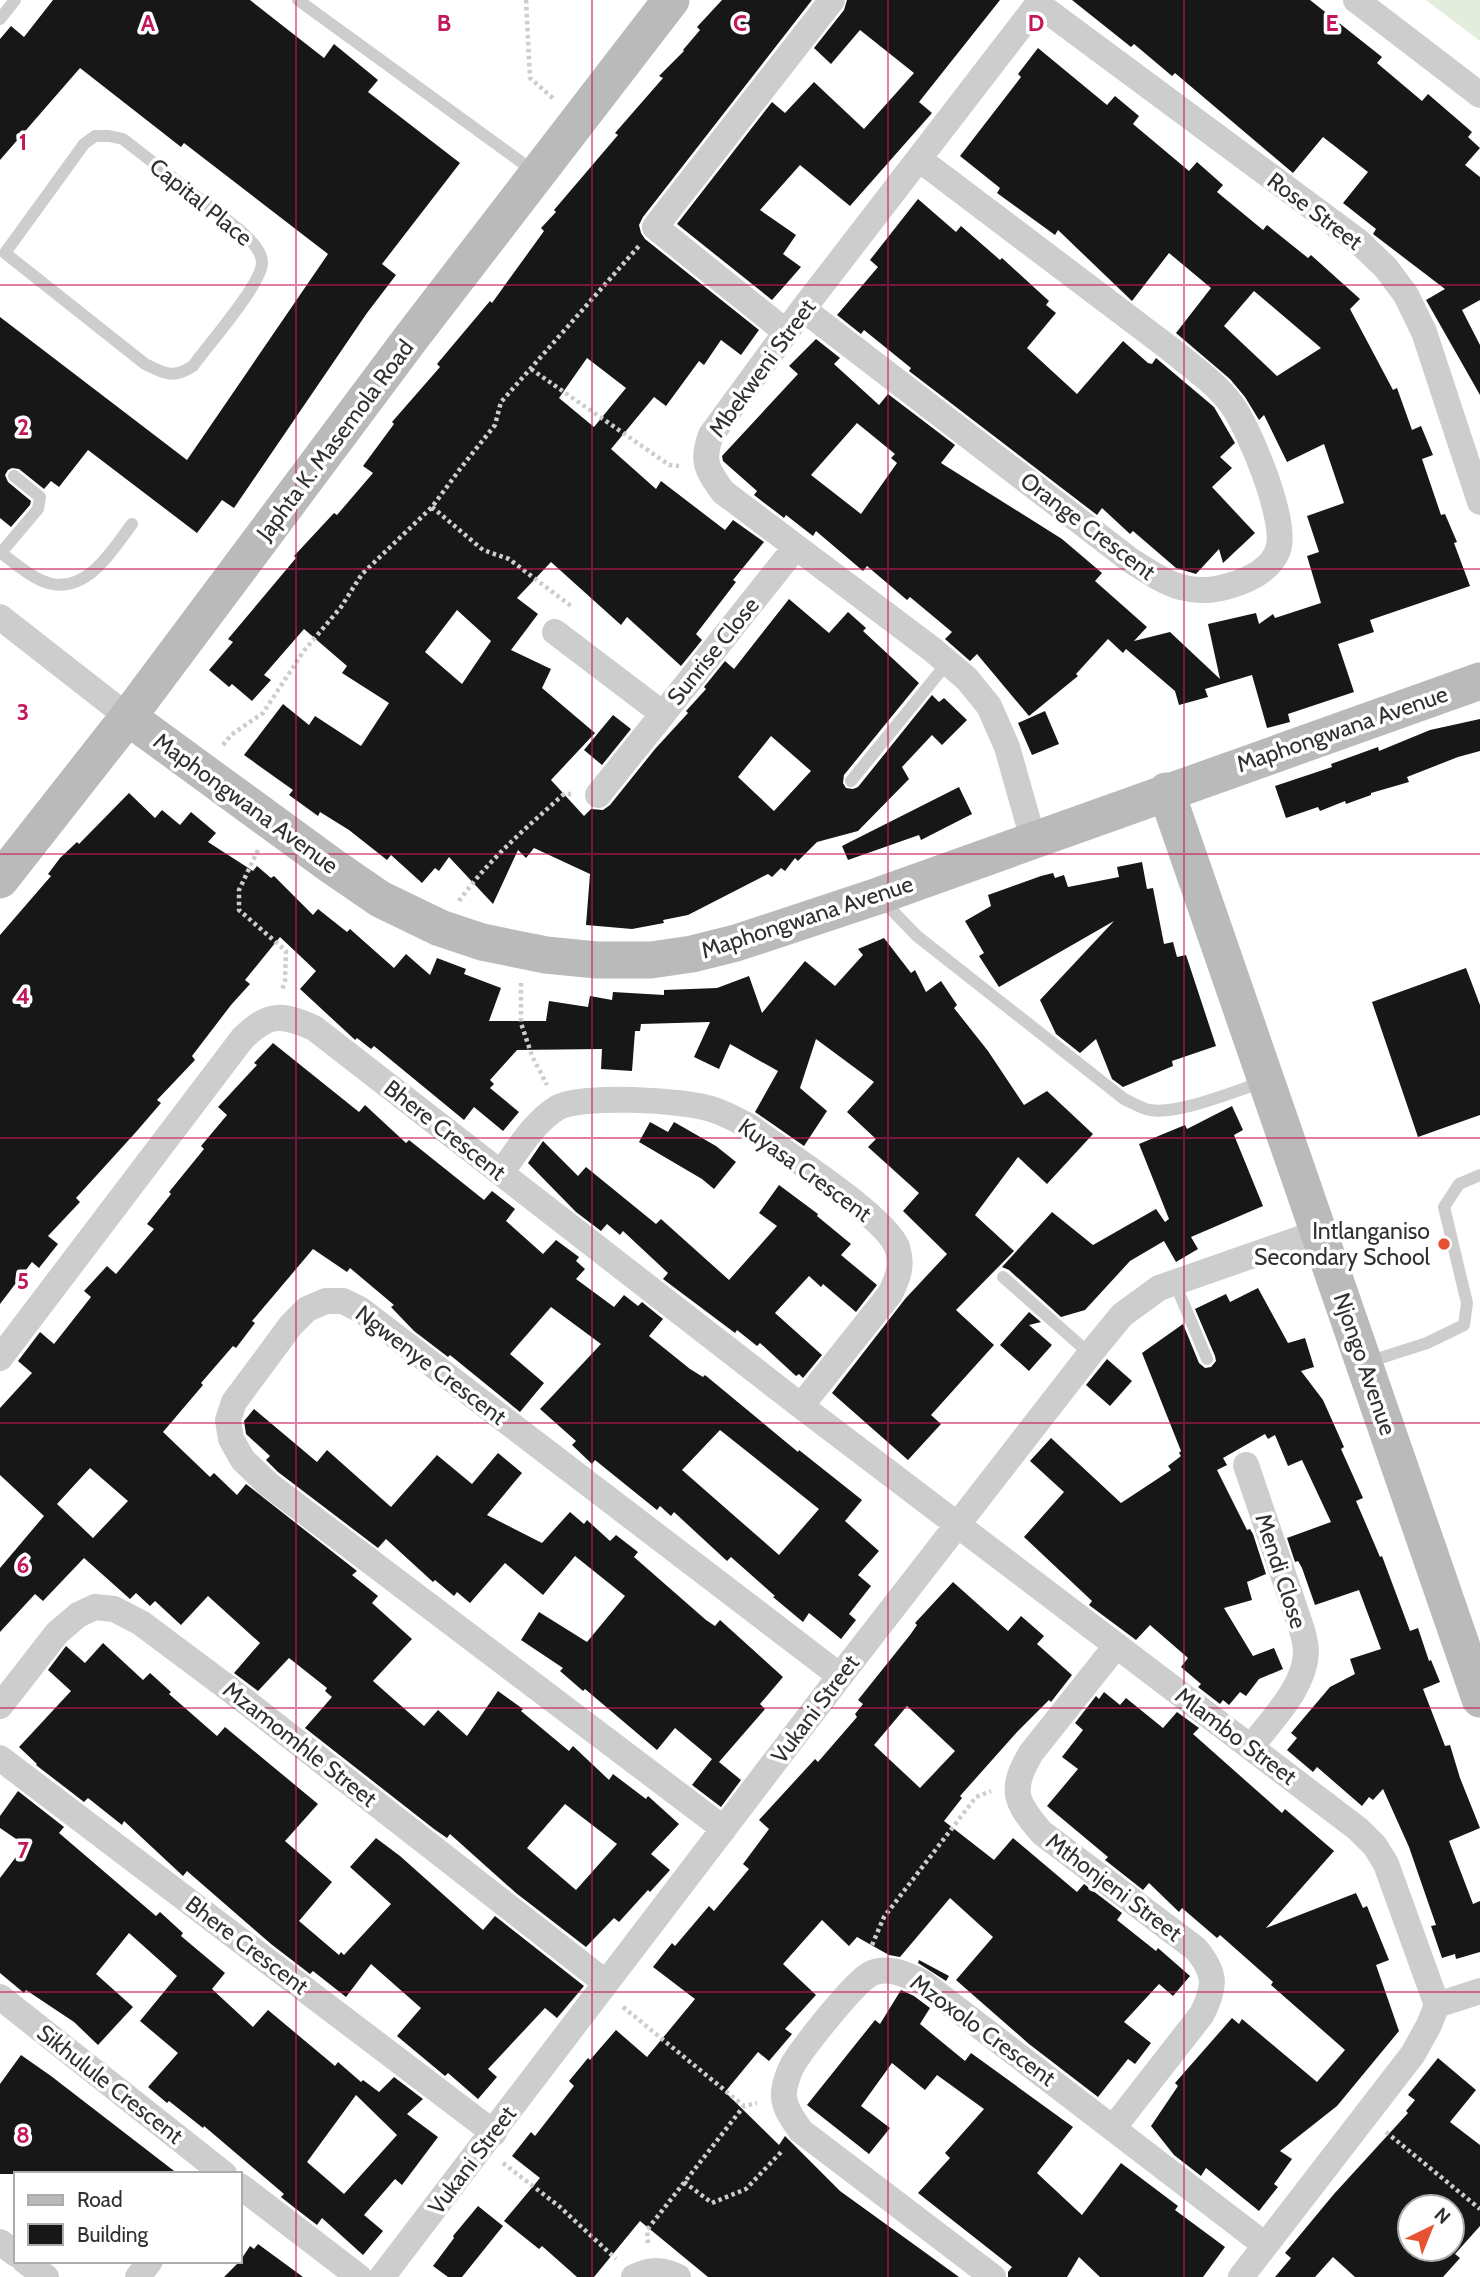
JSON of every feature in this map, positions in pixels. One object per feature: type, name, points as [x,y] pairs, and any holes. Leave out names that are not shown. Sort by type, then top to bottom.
[{"type":"street","name":"Japhta K. Masemola Road","points":[[0,880],[128,717],[402,349],[671,0]]},
{"type":"street","points":[[786,332],[655,227],[832,0]]},
{"type":"street","points":[[1356,0],[1480,95]]},
{"type":"street","name":"Mbekweni Street","points":[[1032,839],[1007,747],[989,705],[948,662],[723,492],[707,471],[705,450],[711,435],[803,309],[1040,2]]},
{"type":"street","name":"Rose Street","points":[[1040,2],[1359,243],[1386,268],[1406,295],[1424,332],[1480,502]]},
{"type":"street","name":"Orange Crescent","points":[[803,309],[1130,560],[1165,582],[1193,591],[1221,589],[1248,579],[1268,566],[1281,539],[1279,520],[1250,436],[1232,405],[1209,381],[1170,348],[919,159]]},
{"type":"street","name":"Sunrise Close","points":[[555,632],[663,714],[795,548]]},
{"type":"street","points":[[0,617],[128,717]]},
{"type":"street","name":"Maphongwana Avenue","points":[[128,717],[380,899],[440,928],[482,942],[524,951],[597,960],[651,960],[692,954],[736,943],[878,896],[1480,681]]},
{"type":"street","points":[[598,795],[663,714]]},
{"type":"street","name":"Njongo Avenue","points":[[1166,792],[1480,1699]]},
{"type":"street","points":[[0,1358],[242,1039],[256,1024],[273,1017]]},
{"type":"street","name":"Bhere Crescent","points":[[273,1017],[292,1018],[314,1028],[801,1406],[959,1525]]},
{"type":"street","name":"Kuyasa Crescent","points":[[501,1173],[532,1129],[558,1107],[578,1101],[598,1100],[690,1104],[731,1116],[867,1212],[888,1232],[896,1246],[901,1262],[898,1278],[890,1294],[801,1406]]},
{"type":"street","name":"Vukani Street","points":[[382,2277],[840,1676],[1122,1315],[1144,1297],[1174,1281],[1319,1232]]},
{"type":"street","name":"Ngwenye Crescent","points":[[724,1829],[279,1492],[243,1460],[231,1439],[228,1420],[234,1402],[291,1325],[307,1309],[326,1301],[343,1301],[361,1310],[840,1676]]},
{"type":"street","name":"Mendi Close","points":[[1246,1465],[1303,1630],[1306,1652],[1293,1692],[1251,1746]]},
{"type":"street","name":"Mlambo Street","points":[[959,1525],[1251,1746],[1358,1829],[1375,1846],[1386,1864],[1437,2005]]},
{"type":"street","name":"Mzamomhle Street","points":[[0,1706],[57,1633],[78,1615],[95,1607],[114,1609],[141,1623],[228,1688],[606,1983]]},
{"type":"street","name":"Mthonjeni Street","points":[[1114,2127],[1202,2014],[1212,1994],[1212,1979],[1207,1962],[1196,1949],[1042,1833],[1025,1814],[1016,1790],[1020,1772],[1031,1753],[1116,1646]]},
{"type":"street","name":"Bhere Crescent","points":[[0,1758],[488,2140]]},
{"type":"street","name":"Mzoxolo Crescent","points":[[783,2097],[792,2066],[853,1988],[871,1974],[884,1971],[904,1973],[922,1982],[1265,2245]]},
{"type":"street","points":[[1241,2277],[1413,2054],[1437,2005],[1480,1991]]},
{"type":"street","name":"Sikhulule Crescent","points":[[0,1997],[221,2172]]},
{"type":"street","points":[[783,2097],[789,2115],[802,2130],[993,2277]]},
{"type":"street","name":"Sikhulule Crescent","points":[[242,2188],[359,2277]]},
{"type":"street","points":[[28,2263],[46,2277]]},
{"type":"street","points":[[636,2272],[668,2272],[678,2277]]},
{"type":"lane","points":[[0,19],[15,0]]},
{"type":"lane","points":[[298,0],[537,174]]},
{"type":"lane","name":"Capital Place","points":[[95,136],[109,136],[122,139],[241,230],[257,247],[262,263],[256,282],[192,366],[180,374],[164,373],[145,364],[5,253],[84,144],[95,136]]},
{"type":"lane","points":[[14,476],[40,497],[41,502],[0,553],[33,576],[51,584],[69,584],[90,575],[132,524]]},
{"type":"lane","points":[[851,781],[948,662]]},
{"type":"lane","points":[[878,896],[917,936],[1124,1099],[1139,1107],[1152,1110],[1183,1107],[1267,1081]]},
{"type":"lane","points":[[1365,1363],[1427,1343],[1464,1325],[1467,1303],[1444,1207],[1459,1184],[1480,1175]]},
{"type":"lane","points":[[1003,1277],[1090,1354]]},
{"type":"lane","points":[[1174,1281],[1207,1359]]},
{"type":"path","points":[[526,0],[530,78],[579,120]]},
{"type":"path","points":[[223,745],[231,735],[263,713],[303,652],[341,607],[362,574],[432,507],[495,425],[501,402],[655,227]]},
{"type":"path","points":[[531,369],[669,465],[707,471]]},
{"type":"path","points":[[432,507],[482,550],[509,559],[572,607],[555,632]]},
{"type":"path","points":[[440,928],[481,871],[564,794],[598,795]]},
{"type":"path","points":[[273,1017],[285,981],[286,951],[239,910],[239,890],[255,855],[276,825]]},
{"type":"path","points":[[524,951],[521,1023],[532,1056],[558,1107]]},
{"type":"path","points":[[870,1949],[884,1917],[976,1797],[990,1791],[1004,1791]]},
{"type":"path","points":[[606,1983],[624,2010],[744,2106]]},
{"type":"path","points":[[488,2140],[636,2272],[647,2230],[744,2106],[783,2097]]},
{"type":"path","points":[[1365,2116],[1480,2209]]},
{"type":"path","points":[[684,2182],[712,2203],[746,2189],[802,2130]]},
{"type":"green space","points":[[1426,0],[1480,0],[1480,41]]},
{"type":"building","points":[[53,0],[250,0],[324,58],[334,44],[378,80],[368,92],[460,163],[382,264],[396,275],[367,313],[234,508],[222,500],[197,533],[88,450],[59,487],[51,481],[44,489],[19,469],[8,470],[5,475],[8,482],[31,501],[11,527],[0,518],[0,317],[187,460],[328,254],[184,143],[181,147],[80,68],[0,160],[0,39],[11,26],[24,37]]},
{"type":"building","points":[[722,0],[812,0],[639,225],[645,239],[759,330],[741,355],[721,340],[704,365],[699,361],[666,406],[654,397],[611,449],[656,489],[661,481],[725,530],[733,520],[764,542],[733,580],[736,582],[696,634],[702,640],[681,666],[627,617],[621,625],[551,562],[517,598],[538,614],[511,650],[551,669],[542,688],[595,733],[551,780],[584,816],[591,809],[603,810],[610,805],[688,713],[686,711],[706,689],[704,687],[725,661],[734,669],[789,599],[829,633],[848,612],[866,628],[863,631],[919,683],[844,775],[843,783],[846,788],[858,787],[932,695],[939,702],[944,698],[967,720],[942,745],[932,735],[902,767],[909,779],[858,831],[817,842],[798,861],[795,858],[785,871],[781,868],[772,877],[768,874],[688,915],[663,920],[664,923],[632,929],[586,925],[590,874],[534,848],[526,858],[518,850],[493,904],[449,857],[439,871],[435,868],[422,883],[391,855],[387,860],[349,830],[320,812],[318,816],[289,795],[293,790],[244,755],[283,704],[309,725],[315,716],[361,746],[389,703],[342,673],[347,666],[304,629],[264,675],[271,680],[252,701],[209,670],[233,642],[228,639],[296,558],[294,556],[334,513],[337,515],[373,473],[363,466],[394,424],[392,422],[440,367],[437,364],[490,301],[492,303],[544,231],[541,228],[556,212],[554,210],[663,78],[659,76],[684,51],[700,30],[697,27]],"holes":[[[587,358],[626,388],[594,427],[559,398]],[[457,610],[491,641],[462,684],[425,652]],[[771,736],[811,771],[774,811],[738,777]]]},
{"type":"building","points":[[847,0],[1000,0],[919,102],[932,113],[850,206],[800,165],[760,210],[796,235],[783,254],[801,267],[772,300],[677,224],[772,102],[785,113],[814,82],[864,129],[914,73],[860,30],[831,64],[814,48],[844,10]]},
{"type":"building","points":[[1072,0],[1310,0],[1382,57],[1377,63],[1422,101],[1428,94],[1472,132],[1468,137],[1480,148],[1465,165],[1480,177],[1480,300],[1462,310],[1480,345],[1480,395],[1426,300],[1445,289],[1373,234],[1376,229],[1343,203],[1368,172],[1323,137],[1293,173],[1175,73],[1172,76],[1134,44],[1131,47]]},
{"type":"building","points":[[1038,48],[1107,105],[1115,96],[1139,116],[1133,124],[1189,171],[1197,162],[1223,185],[1217,192],[1263,230],[1267,225],[1308,258],[1311,255],[1360,299],[1350,309],[1393,390],[1397,388],[1412,430],[1421,426],[1433,455],[1422,459],[1441,515],[1445,514],[1457,542],[1454,543],[1470,586],[1370,620],[1374,632],[1338,644],[1354,692],[1288,714],[1290,722],[1267,728],[1252,675],[1205,689],[1208,697],[1179,705],[1175,691],[1126,649],[1123,653],[1108,639],[1076,674],[1078,676],[1029,716],[977,654],[970,661],[945,639],[952,632],[910,597],[907,600],[867,566],[863,571],[816,531],[813,536],[786,515],[784,518],[754,495],[757,491],[723,461],[722,456],[798,374],[789,366],[816,339],[840,358],[834,364],[879,405],[888,394],[955,445],[941,463],[1062,539],[1102,573],[1095,581],[1147,627],[1134,641],[1170,632],[1220,679],[1208,624],[1256,613],[1259,624],[1273,614],[1275,618],[1321,603],[1307,556],[1319,552],[1307,516],[1344,503],[1324,444],[1287,462],[1264,415],[1259,420],[1230,379],[1176,333],[1211,288],[1169,253],[1132,301],[1058,230],[1055,235],[997,193],[1000,188],[960,156],[1021,77],[1018,74]],"holes":[[[1254,291],[1321,348],[1277,376],[1224,326]],[[857,423],[895,454],[891,458],[897,463],[861,514],[811,475]]]},
{"type":"building","points":[[918,199],[956,232],[961,226],[1000,260],[1002,258],[1049,301],[1046,305],[1056,313],[1027,348],[1077,394],[1123,341],[1148,363],[1152,364],[1156,358],[1214,407],[1235,443],[1220,457],[1232,468],[1212,487],[1255,533],[1223,563],[1219,549],[1196,574],[1176,568],[1133,531],[1130,534],[1102,508],[1097,515],[909,371],[911,368],[864,330],[861,334],[837,315],[878,267],[870,260]]},
{"type":"building","points":[[1045,711],[1059,744],[1032,755],[1018,723]]},
{"type":"building","points":[[613,715],[631,729],[602,765],[584,750]]},
{"type":"building","points":[[1480,719],[1480,751],[1407,777],[1409,782],[1371,793],[1346,804],[1345,801],[1320,811],[1318,807],[1286,818],[1275,786],[1332,767],[1331,764],[1378,747],[1379,751],[1430,730]]},
{"type":"building","points":[[959,787],[972,814],[921,840],[919,835],[848,860],[842,846]]},
{"type":"building","points":[[129,793],[155,818],[162,810],[180,825],[191,812],[216,833],[208,842],[253,871],[257,866],[271,878],[274,876],[313,915],[318,909],[347,932],[350,929],[394,968],[406,954],[430,975],[437,958],[466,969],[464,974],[501,988],[489,1021],[546,1021],[549,1001],[588,1007],[590,996],[612,1000],[613,992],[664,995],[664,990],[717,988],[749,976],[762,1013],[805,961],[835,986],[863,955],[858,949],[884,938],[911,973],[915,970],[926,992],[941,981],[957,1005],[954,1008],[988,1051],[1024,1105],[1047,1091],[1093,1134],[1047,1184],[1018,1157],[975,1215],[1014,1251],[956,1310],[994,1345],[931,1415],[941,1424],[908,1460],[832,1393],[905,1299],[947,1254],[903,1211],[919,1193],[868,1147],[876,1139],[847,1112],[874,1082],[816,1039],[800,1088],[827,1111],[804,1146],[755,1112],[778,1071],[730,1044],[719,1069],[694,1057],[710,1022],[641,1024],[640,1031],[635,1031],[632,1071],[601,1069],[602,1049],[517,1050],[490,1080],[494,1084],[490,1088],[519,1112],[503,1131],[474,1107],[464,1120],[374,1046],[371,1049],[357,1038],[355,1040],[300,989],[316,971],[280,937],[245,980],[250,984],[192,1056],[195,1060],[157,1100],[161,1103],[76,1198],[80,1202],[48,1236],[58,1244],[39,1268],[32,1262],[0,1304],[0,935],[51,876],[48,874],[60,858],[77,842],[79,844]]},
{"type":"building","points":[[1142,862],[1147,889],[1153,888],[1164,944],[1173,942],[1177,957],[1186,955],[1216,1046],[1172,1061],[1173,1066],[1123,1087],[1112,1079],[1096,1039],[1080,1053],[1056,1034],[1040,1000],[1114,921],[999,987],[979,956],[984,953],[965,921],[991,906],[988,895],[1041,876],[1053,873],[1055,878],[1064,875],[1068,887],[1119,877],[1117,867]]},
{"type":"building","points":[[1466,968],[1480,1005],[1480,1115],[1418,1137],[1372,1002]]},
{"type":"building","points":[[273,1043],[359,1112],[365,1105],[406,1143],[409,1140],[484,1200],[492,1191],[515,1209],[506,1221],[543,1254],[556,1240],[579,1257],[576,1261],[585,1269],[576,1279],[614,1307],[624,1295],[638,1306],[642,1302],[663,1319],[649,1336],[690,1369],[703,1377],[705,1375],[798,1452],[799,1450],[862,1500],[845,1521],[879,1551],[858,1575],[871,1586],[849,1614],[856,1620],[841,1639],[809,1613],[803,1622],[731,1557],[727,1561],[674,1512],[671,1516],[660,1506],[657,1510],[595,1460],[592,1464],[572,1445],[576,1441],[540,1409],[601,1344],[551,1307],[510,1354],[544,1383],[520,1412],[450,1355],[448,1357],[414,1331],[391,1307],[394,1305],[350,1268],[347,1272],[313,1249],[252,1321],[255,1323],[236,1348],[233,1346],[163,1432],[210,1477],[214,1473],[237,1495],[246,1484],[357,1571],[352,1575],[378,1596],[372,1603],[412,1639],[373,1681],[424,1726],[438,1710],[467,1736],[498,1691],[523,1709],[521,1711],[569,1751],[573,1746],[609,1780],[613,1774],[646,1799],[648,1796],[679,1824],[651,1854],[670,1870],[619,1922],[614,1918],[586,1947],[516,1893],[450,1834],[447,1838],[434,1829],[305,1728],[332,1697],[325,1691],[327,1688],[289,1658],[258,1691],[234,1673],[260,1643],[208,1596],[181,1625],[155,1601],[150,1606],[136,1593],[130,1599],[84,1558],[43,1601],[35,1594],[0,1632],[0,1568],[44,1516],[0,1475],[0,1408],[32,1373],[18,1361],[40,1332],[54,1344],[91,1297],[84,1291],[107,1266],[116,1274],[154,1229],[147,1224],[204,1149],[201,1146],[227,1115],[218,1107],[257,1065],[254,1063]],"holes":[[[720,1430],[819,1509],[779,1555],[682,1470]],[[90,1468],[128,1501],[93,1538],[57,1504]],[[565,1804],[617,1844],[576,1890],[527,1848]]]},
{"type":"building","points":[[1232,1106],[1243,1130],[1234,1135],[1263,1206],[1191,1237],[1198,1249],[1176,1262],[1164,1241],[1130,1261],[1085,1310],[1061,1317],[1009,1270],[1002,1267],[1052,1212],[1093,1245],[1156,1209],[1165,1222],[1169,1219],[1139,1144],[1185,1125],[1187,1129]]},
{"type":"building","points":[[650,1122],[668,1132],[674,1122],[716,1146],[736,1162],[714,1189],[702,1179],[639,1142]]},
{"type":"building","points":[[543,1141],[578,1176],[586,1167],[656,1224],[661,1219],[729,1280],[777,1226],[759,1213],[779,1185],[818,1214],[817,1216],[851,1244],[841,1255],[877,1285],[856,1312],[823,1284],[821,1287],[809,1276],[775,1313],[822,1355],[803,1378],[799,1374],[796,1376],[760,1343],[757,1346],[737,1330],[735,1333],[663,1279],[668,1273],[623,1231],[620,1235],[607,1224],[601,1231],[576,1212],[528,1163]]},
{"type":"building","points":[[1258,1288],[1288,1343],[1305,1338],[1314,1367],[1301,1371],[1323,1400],[1363,1498],[1356,1501],[1380,1557],[1382,1556],[1410,1631],[1418,1628],[1429,1661],[1431,1660],[1440,1682],[1423,1689],[1445,1746],[1450,1745],[1480,1828],[1449,1841],[1473,1904],[1480,1901],[1480,1952],[1456,1959],[1455,1954],[1442,1958],[1431,1926],[1436,1925],[1409,1847],[1383,1789],[1373,1800],[1369,1797],[1362,1806],[1317,1767],[1313,1772],[1287,1750],[1297,1738],[1291,1733],[1330,1687],[1355,1674],[1350,1659],[1381,1649],[1359,1590],[1315,1605],[1302,1568],[1298,1561],[1295,1562],[1287,1538],[1331,1522],[1302,1460],[1288,1466],[1275,1435],[1268,1439],[1265,1434],[1223,1458],[1227,1465],[1217,1470],[1247,1530],[1250,1529],[1253,1534],[1266,1574],[1247,1582],[1252,1600],[1224,1608],[1253,1656],[1274,1648],[1283,1669],[1259,1679],[1246,1696],[1240,1692],[1229,1705],[1223,1700],[1220,1704],[1198,1687],[1201,1684],[1181,1667],[1188,1658],[1150,1625],[1136,1640],[1089,1605],[1092,1601],[1024,1537],[1064,1492],[1030,1461],[1051,1438],[1121,1503],[1171,1470],[1168,1466],[1181,1456],[1181,1451],[1142,1353],[1183,1324],[1199,1363],[1205,1368],[1211,1367],[1216,1361],[1215,1356],[1195,1309],[1226,1294],[1230,1302]]},
{"type":"building","points":[[1029,1312],[1041,1322],[1029,1325],[1052,1345],[1029,1371],[1000,1345]]},
{"type":"building","points":[[1107,1359],[1132,1381],[1110,1406],[1086,1385]]},
{"type":"building","points":[[254,1409],[317,1462],[327,1450],[391,1507],[437,1455],[472,1484],[498,1453],[522,1473],[487,1515],[542,1543],[570,1512],[584,1524],[587,1520],[610,1541],[616,1535],[638,1552],[634,1557],[706,1620],[715,1626],[720,1620],[783,1677],[760,1704],[765,1709],[719,1762],[741,1780],[721,1807],[692,1785],[712,1759],[675,1728],[657,1750],[560,1671],[563,1668],[521,1640],[539,1612],[587,1642],[625,1596],[575,1556],[543,1595],[505,1563],[470,1603],[457,1592],[454,1596],[435,1580],[433,1582],[386,1539],[378,1548],[278,1472],[266,1460],[270,1456],[246,1434],[244,1421]]},
{"type":"building","points":[[953,1582],[1008,1631],[1021,1616],[1044,1636],[1037,1644],[1072,1675],[1051,1702],[1049,1700],[1017,1732],[960,1796],[962,1798],[944,1821],[994,1860],[1013,1838],[1077,1892],[1084,1884],[1122,1913],[1117,1920],[1156,1951],[1158,1948],[1190,1976],[1173,1996],[1159,1984],[1124,2022],[1151,2043],[1135,2064],[1128,2059],[1098,2097],[1029,2044],[956,1980],[993,1937],[950,1898],[900,1957],[889,1955],[857,1937],[849,1946],[822,1920],[783,1964],[816,1995],[785,2029],[792,2034],[769,2061],[758,2052],[725,2092],[779,2145],[785,2136],[840,2191],[959,2277],[708,2277],[640,2221],[594,2277],[577,2277],[542,2246],[539,2249],[504,2221],[540,2178],[512,2156],[531,2132],[535,2136],[574,2086],[569,2081],[616,2030],[647,2057],[695,1999],[653,1967],[672,1943],[675,1946],[709,1906],[714,1911],[749,1869],[743,1864],[769,1829],[759,1820],[815,1759],[818,1762],[857,1717],[855,1714],[863,1704],[858,1700],[910,1635],[917,1625],[915,1623]],"holes":[[[907,1706],[955,1751],[920,1788],[874,1745]]]},
{"type":"building","points":[[103,1643],[143,1680],[150,1673],[171,1692],[169,1694],[217,1736],[225,1727],[318,1804],[285,1841],[332,1882],[299,1921],[339,1955],[341,1952],[344,1955],[391,1904],[350,1867],[376,1838],[483,1930],[495,1916],[584,1986],[557,2018],[545,2008],[488,2069],[497,2077],[478,2099],[448,2073],[445,2076],[397,2036],[421,2008],[371,1964],[346,1997],[313,1971],[310,1974],[271,1944],[187,1871],[183,1876],[124,1821],[122,1825],[88,1798],[84,1802],[36,1765],[19,1747],[71,1691],[48,1670],[66,1646],[85,1663]]},
{"type":"building","points":[[1104,1692],[1120,1705],[1126,1698],[1163,1728],[1177,1712],[1199,1728],[1193,1734],[1282,1813],[1285,1809],[1334,1851],[1266,1928],[1356,1893],[1363,1908],[1367,1906],[1389,1960],[1376,1965],[1399,2031],[1337,2106],[1280,2151],[1292,2159],[1274,2184],[1278,2187],[1259,2211],[1206,2168],[1201,2176],[1174,2155],[1151,2126],[1178,2086],[1175,2083],[1232,2018],[1239,2024],[1242,2019],[1317,2082],[1345,2050],[1271,1985],[1273,1982],[1220,1935],[1217,1938],[1182,1908],[1179,1912],[1149,1883],[1143,1890],[1105,1860],[1108,1857],[1047,1806],[1078,1769],[1062,1757],[1083,1730],[1075,1723],[1096,1696],[1099,1699]]},
{"type":"building","points":[[18,1791],[64,1827],[59,1833],[156,1916],[160,1912],[183,1933],[181,1936],[225,1973],[212,1989],[253,2027],[268,2010],[335,2066],[338,2062],[361,2082],[363,2080],[379,2092],[394,2077],[423,2099],[407,2114],[438,2137],[402,2185],[395,2179],[364,2215],[383,2231],[363,2255],[322,2218],[317,2225],[291,2205],[281,2197],[284,2194],[204,2126],[203,2128],[169,2101],[167,2103],[148,2087],[178,2053],[140,2021],[177,1976],[129,1933],[96,1974],[133,2007],[98,2045],[74,2022],[26,1990],[24,1993],[0,1973],[0,1878],[25,1845],[0,1828],[0,1816]],"holes":[[[356,2095],[397,2135],[344,2194],[307,2162]]]},
{"type":"building","points":[[919,1960],[949,1976],[946,1981],[918,1963]]},
{"type":"building","points":[[901,1990],[930,2008],[920,2024],[965,2061],[971,2053],[1073,2127],[1037,2173],[1082,2215],[1121,2163],[1178,2206],[1175,2210],[1225,2247],[1203,2277],[1100,2277],[1079,2257],[1067,2277],[1008,2277],[1012,2267],[918,2193],[950,2158],[945,2153],[984,2109],[937,2075],[925,2090],[892,2063],[861,2106],[890,2128],[869,2154],[807,2105],[875,2020],[880,2024]]},
{"type":"building","points":[[21,2055],[175,2172],[0,2174],[0,2084]]},
{"type":"building","points":[[1438,2058],[1476,2090],[1450,2122],[1480,2145],[1480,2226],[1466,2242],[1466,2193],[1396,2193],[1396,2263],[1456,2263],[1443,2277],[1355,2277],[1333,2257],[1315,2277],[1275,2277],[1291,2258],[1285,2253],[1334,2194],[1408,2113],[1406,2111],[1415,2100],[1408,2095]]},
{"type":"building","points":[[478,2206],[503,2226],[462,2277],[448,2277],[433,2266]]},
{"type":"building","points":[[258,2244],[303,2277],[224,2277],[238,2263],[242,2263],[242,2258],[250,2246],[254,2249]]},
{"type":"place","name":"Intlanganiso Secondary School","points":[[1444,1244]]}]
